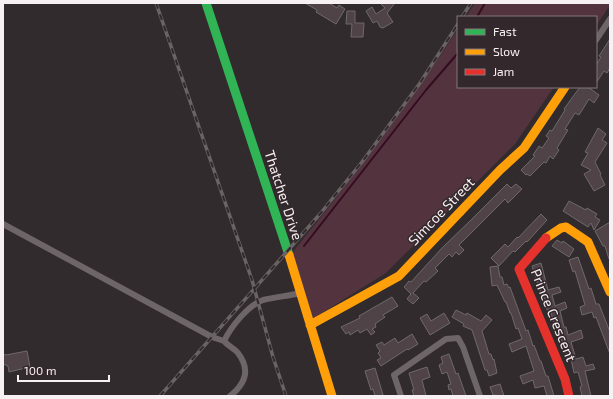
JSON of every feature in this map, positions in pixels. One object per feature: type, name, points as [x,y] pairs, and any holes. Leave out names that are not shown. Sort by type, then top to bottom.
[{"type":"street","name":"Thatcher Drive","points":[[206,3],[301,293],[332,396]]},
{"type":"street","points":[[597,38],[610,19]]},
{"type":"street","name":"Simcoe Street","points":[[310,325],[398,276],[500,170],[524,148],[564,88]]},
{"type":"street","points":[[3,224],[212,337],[224,341],[228,346],[237,352],[243,361],[246,371],[244,381],[238,390],[230,396]]},
{"type":"street","name":"Prince Crescent","points":[[569,396],[565,379],[519,269],[547,238],[558,229],[562,227],[566,228],[588,242],[610,292]]},
{"type":"street","points":[[224,341],[228,333],[249,308],[262,301],[301,293]]},
{"type":"street","points":[[401,396],[394,375],[446,339],[458,338],[463,347],[480,396]]},
{"type":"shaded area","points":[[475,3],[610,3],[597,24],[597,16],[467,16]]},
{"type":"shaded area","points":[[457,30],[457,88],[553,88],[515,144],[386,273],[314,318],[309,314],[292,253],[336,198],[419,87]]},
{"type":"building","points":[[305,3],[329,3],[337,8],[339,5],[345,9],[336,24],[316,12],[317,10]]},
{"type":"building","points":[[380,3],[395,3],[387,13],[393,22],[383,28],[380,27],[377,21],[373,23],[366,11],[372,7],[376,14],[385,8]]},
{"type":"building","points":[[347,11],[355,11],[355,23],[364,23],[363,37],[351,37],[352,24],[346,24]]},
{"type":"building","points":[[610,39],[610,68],[607,73],[604,71],[597,82],[597,63],[601,57],[599,56]]},
{"type":"building","points":[[579,88],[589,88],[599,95],[594,103],[589,99],[579,115],[575,113],[565,129],[568,130],[557,148],[559,150],[553,159],[550,156],[546,163],[544,162],[530,176],[527,174],[526,175],[521,170],[535,156],[533,155],[539,146],[542,148],[549,138],[546,136],[550,130],[552,131],[565,110],[564,109]]},
{"type":"building","points":[[598,128],[606,134],[602,140],[607,143],[595,162],[605,185],[594,191],[584,174],[591,170],[581,165],[588,153],[585,152]]},
{"type":"building","points":[[507,184],[511,188],[516,184],[522,189],[508,203],[505,199],[459,245],[464,250],[459,255],[456,252],[452,257],[449,254],[435,268],[438,271],[426,282],[424,281],[413,293],[419,298],[413,304],[407,299],[411,294],[404,287],[409,281],[411,282],[443,247]]},
{"type":"building","points":[[569,201],[586,210],[587,208],[597,214],[595,217],[600,220],[594,230],[591,223],[588,227],[563,211]]},
{"type":"building","points":[[541,214],[547,220],[527,242],[526,241],[515,252],[513,251],[499,266],[491,258],[505,244],[508,247]]},
{"type":"building","points":[[610,222],[609,259],[605,246],[603,246],[595,231]]},
{"type":"building","points":[[557,240],[562,243],[563,241],[574,249],[569,257],[552,246]]},
{"type":"building","points":[[578,257],[589,289],[591,288],[596,304],[599,304],[610,332],[610,354],[596,317],[594,318],[592,312],[582,315],[580,307],[585,305],[575,271],[573,272],[569,260]]},
{"type":"building","points":[[541,263],[548,290],[559,287],[561,292],[552,295],[555,306],[565,302],[567,308],[560,311],[564,327],[566,327],[568,335],[581,330],[583,338],[571,342],[576,359],[583,357],[586,366],[593,364],[595,369],[585,371],[591,396],[582,396],[580,387],[582,386],[578,372],[574,373],[571,359],[568,359],[557,327],[555,328],[550,309],[547,310],[543,294],[541,294],[532,266]]},
{"type":"building","points":[[498,266],[500,277],[502,277],[504,285],[507,284],[509,288],[510,287],[526,331],[528,330],[546,376],[548,376],[554,396],[547,396],[544,386],[535,388],[533,380],[523,384],[520,376],[534,371],[526,346],[512,352],[509,344],[522,339],[518,328],[516,329],[511,313],[497,285],[492,286],[490,267]]},
{"type":"building","points":[[392,297],[398,306],[383,315],[385,317],[375,324],[376,327],[372,329],[375,332],[371,335],[367,329],[360,333],[358,330],[350,335],[349,332],[346,334],[341,327],[360,318],[359,316]]},
{"type":"building","points":[[456,310],[466,315],[467,313],[481,321],[486,315],[492,320],[482,331],[489,354],[491,354],[493,360],[494,359],[497,373],[489,376],[487,370],[485,370],[472,330],[463,326],[464,324],[452,317]]},
{"type":"building","points":[[444,313],[450,323],[430,335],[420,318],[427,314],[431,321]]},
{"type":"building","points":[[412,334],[418,344],[408,350],[407,349],[381,366],[377,360],[381,358],[378,353],[380,351],[376,345],[382,342],[384,345],[395,338],[398,343]]},
{"type":"building","points":[[27,351],[30,367],[9,372],[8,366],[3,364],[3,354],[6,355]]},
{"type":"building","points":[[449,354],[456,374],[458,373],[466,396],[453,396],[451,389],[449,390],[448,385],[451,384],[447,372],[442,374],[439,365],[443,363],[441,357]]},
{"type":"building","points":[[427,367],[430,377],[422,380],[426,396],[414,396],[412,390],[414,390],[409,373]]},
{"type":"building","points":[[375,368],[383,395],[380,396],[375,396],[373,389],[371,390],[365,371]]},
{"type":"building","points":[[500,384],[504,396],[493,395],[490,387]]},
{"type":"waterway","points":[[478,16],[485,3]]},
{"type":"waterway","points":[[304,246],[426,90],[457,54]]},
{"type":"railway","points":[[156,3],[252,280],[273,357],[286,396]]},
{"type":"railway","points":[[463,16],[471,3]]},
{"type":"railway","points":[[160,396],[320,214],[362,162],[420,83],[457,26]]},
{"type":"traffic: fast","points":[[206,3],[289,255]]},
{"type":"traffic: slow","points":[[310,325],[399,276],[500,170],[524,148],[564,88]]},
{"type":"traffic: slow","points":[[546,238],[561,228],[566,227],[588,242],[610,292]]},
{"type":"traffic: slow","points":[[289,255],[332,396]]},
{"type":"traffic: jam","points":[[546,238],[519,269],[565,379],[569,396]]}]
